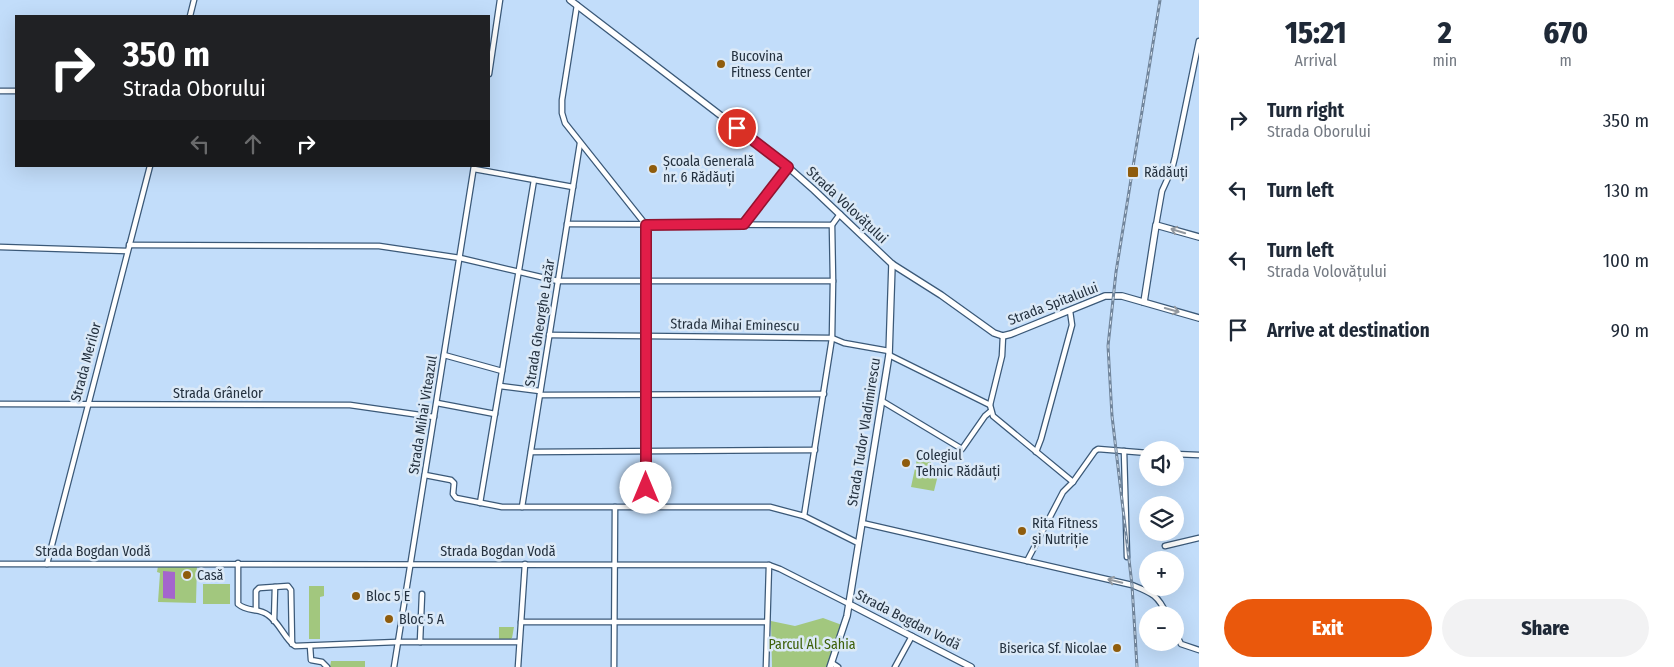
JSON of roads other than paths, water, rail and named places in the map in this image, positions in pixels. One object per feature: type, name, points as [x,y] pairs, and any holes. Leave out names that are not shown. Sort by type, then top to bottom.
[{"type":"main road","name":"Strada Volovățului","points":[[570,0],[788,167],[892,264],[941,295],[994,333],[1002,336]]},
{"type":"main road","points":[[1144,302],[1156,225],[1199,237]]},
{"type":"main road","name":"Strada Tudor Vladimirescu","points":[[831,665],[847,616],[882,401],[889,353],[892,264]]},
{"type":"main road","name":"Strada Spitalului","points":[[1002,336],[1105,296],[1122,296],[1199,318]]},
{"type":"main road","name":"Strada Bogdan Vodă","points":[[849,604],[969,666]]},
{"type":"street","points":[[190,15],[194,0]]},
{"type":"street","points":[[490,67],[500,0]]},
{"type":"street","points":[[577,5],[562,100],[562,113],[565,123],[646,225],[646,507]]},
{"type":"street","points":[[1156,225],[1162,191],[1172,169],[1199,41]]},
{"type":"street","points":[[0,91],[15,91]]},
{"type":"street","name":"Strada Gheorghe Lazăr","points":[[522,507],[580,143]]},
{"type":"street","name":"Strada Merilor","points":[[47,564],[150,167]]},
{"type":"street","points":[[744,224],[788,167]]},
{"type":"street","points":[[474,168],[573,187]]},
{"type":"street","name":"Strada Mihai Viteazul","points":[[394,667],[474,168]]},
{"type":"street","points":[[480,503],[534,180]]},
{"type":"street","points":[[804,516],[832,338],[832,224],[840,214]]},
{"type":"street","points":[[567,224],[832,224]]},
{"type":"street","points":[[129,245],[379,246],[460,258],[558,281],[833,281]]},
{"type":"street","points":[[0,247],[127,251]]},
{"type":"street","points":[[1036,452],[1072,325],[1070,311]]},
{"type":"street","name":"Strada Mihai Eminescu","points":[[550,335],[832,338],[844,343],[889,353],[990,405]]},
{"type":"street","points":[[1002,336],[1002,356],[990,405],[991,411],[995,418],[1073,482]]},
{"type":"street","points":[[444,355],[502,370]]},
{"type":"street","points":[[500,386],[540,393],[646,395],[824,394]]},
{"type":"street","points":[[882,401],[962,449],[985,416],[991,411]]},
{"type":"street","points":[[437,403],[495,414]]},
{"type":"street","name":"Strada Grânelor","points":[[0,404],[350,405],[434,417]]},
{"type":"street","points":[[1027,561],[1063,492],[1073,482],[1095,451],[1098,449],[1139,452]]},
{"type":"street","points":[[531,452],[815,450]]},
{"type":"street","points":[[1124,451],[1127,557]]},
{"type":"street","points":[[1184,454],[1199,455]]},
{"type":"street","points":[[425,476],[451,480],[454,483],[453,494],[456,498],[502,507],[770,507],[804,516],[858,543]]},
{"type":"street","points":[[614,667],[615,507]]},
{"type":"street","points":[[862,523],[1132,585],[1153,595],[1162,606]]},
{"type":"street","points":[[1164,546],[1199,538]]},
{"type":"street","name":"Strada Bogdan Vodă","points":[[0,564],[411,563],[769,565],[849,604]]},
{"type":"street","points":[[238,564],[238,604],[247,610],[256,610],[268,614],[295,646],[397,642],[519,642]]},
{"type":"street","points":[[518,667],[525,564]]},
{"type":"street","points":[[766,667],[769,565]]},
{"type":"street","points":[[256,610],[258,589],[262,587],[286,586],[291,590],[292,644]]},
{"type":"street","points":[[274,587],[274,621]]},
{"type":"street","points":[[420,642],[422,594]]},
{"type":"street","points":[[521,622],[766,622]]},
{"type":"street","points":[[896,667],[912,636]]},
{"type":"street","points":[[1184,645],[1199,650]]},
{"type":"street","points":[[310,646],[311,660],[322,662],[327,667]]},
{"type":"street","points":[[831,665],[838,667]]},
{"type":"railway","points":[[1137,667],[1132,585],[1112,416],[1108,346],[1116,272],[1160,0]]},
{"type":"place","name":"Bucovina Fitness Center","points":[[721,64]]},
{"type":"place","name":"Școala Generală nr. 6 Rădăuți","points":[[653,169]]},
{"type":"place","name":"Rădăuți","points":[[1133,172]]},
{"type":"place","name":"Colegiul Tehnic Rădăuți","points":[[906,463]]},
{"type":"place","name":"Rita Fitness și Nutriție","points":[[1022,531]]},
{"type":"place","name":"Casă","points":[[187,575]]},
{"type":"place","name":"Bloc 5 E","points":[[356,596]]},
{"type":"place","name":"Bloc 5 A","points":[[389,619]]},
{"type":"place","name":"Biserica Sf. Nicolae","points":[[1117,648]]},
{"type":"park label","name":"Parcul Al. Sahia","points":[[812,644]]}]
